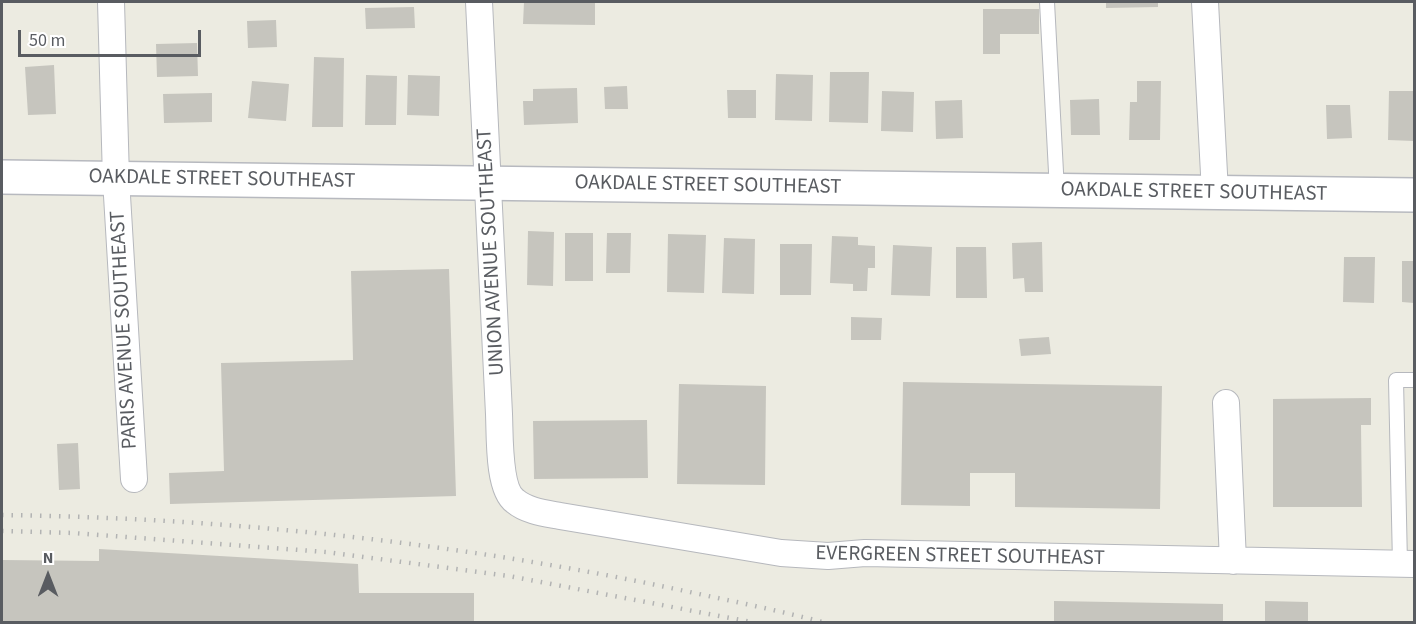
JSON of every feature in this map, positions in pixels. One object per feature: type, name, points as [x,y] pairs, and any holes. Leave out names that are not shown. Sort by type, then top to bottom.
[{"type":"street","name":"PARIS AVENUE SOUTHEAST","points":[[111,2],[116,179],[134,479]]},
{"type":"street","name":"UNION AVENUE SOUTHEAST","points":[[479,2],[502,458],[504,480],[513,500]]},
{"type":"street","points":[[1205,2],[1215,193]]},
{"type":"street","name":"OAKDALE STREET SOUTHEAST","points":[[2,177],[1414,195]]},
{"type":"street","points":[[1226,403],[1233,561]]},
{"type":"street","name":"EVERGREEN STREET SOUTHEAST","points":[[513,500],[530,510],[560,516],[782,553],[828,556],[865,553],[1407,564]]},
{"type":"lane","points":[[1047,2],[1057,191]]},
{"type":"lane","points":[[1407,564],[1396,380],[1414,380]]},
{"type":"building","points":[[524,2],[595,2],[595,25],[523,24]]},
{"type":"building","points":[[1106,2],[1158,2],[1158,7],[1106,8]]},
{"type":"building","points":[[414,7],[415,28],[366,29],[365,8]]},
{"type":"building","points":[[983,9],[1039,9],[1039,34],[1000,34],[1000,54],[983,54]]},
{"type":"building","points":[[276,20],[277,47],[248,48],[247,21]]},
{"type":"building","points":[[197,43],[198,76],[157,77],[156,44]]},
{"type":"building","points":[[314,57],[344,58],[343,127],[312,127]]},
{"type":"building","points":[[54,65],[56,114],[28,115],[25,67]]},
{"type":"building","points":[[830,72],[869,72],[868,123],[829,122]]},
{"type":"building","points":[[776,74],[813,75],[812,121],[775,120]]},
{"type":"building","points":[[366,75],[397,76],[396,125],[365,125]]},
{"type":"building","points":[[408,75],[440,76],[439,116],[407,115]]},
{"type":"building","points":[[252,81],[289,84],[286,121],[248,118]]},
{"type":"building","points":[[1137,81],[1161,81],[1160,140],[1129,140],[1130,102],[1137,102]]},
{"type":"building","points":[[627,86],[628,109],[605,109],[604,87]]},
{"type":"building","points":[[577,88],[578,123],[524,125],[523,101],[533,101],[533,89]]},
{"type":"building","points":[[727,90],[756,90],[756,118],[728,118]]},
{"type":"building","points":[[882,91],[914,92],[913,132],[881,131]]},
{"type":"building","points":[[1389,91],[1414,91],[1414,141],[1388,140]]},
{"type":"building","points":[[212,93],[212,122],[164,123],[163,94]]},
{"type":"building","points":[[1099,99],[1100,135],[1071,135],[1070,100]]},
{"type":"building","points":[[962,100],[963,138],[936,139],[935,101]]},
{"type":"building","points":[[1326,105],[1350,105],[1352,138],[1327,139]]},
{"type":"building","points":[[528,231],[554,232],[553,286],[527,285]]},
{"type":"building","points":[[565,233],[593,233],[593,281],[565,281]]},
{"type":"building","points":[[607,233],[631,233],[630,273],[606,273]]},
{"type":"building","points":[[668,234],[706,235],[704,293],[667,292]]},
{"type":"building","points":[[832,236],[858,237],[858,245],[875,246],[875,268],[868,268],[867,291],[853,291],[853,284],[830,283]]},
{"type":"building","points":[[724,238],[755,239],[754,294],[722,293]]},
{"type":"building","points":[[1042,242],[1043,292],[1025,292],[1024,278],[1013,279],[1012,243]]},
{"type":"building","points":[[780,244],[812,244],[811,295],[780,295]]},
{"type":"building","points":[[893,245],[932,247],[930,296],[891,295]]},
{"type":"building","points":[[956,247],[986,247],[987,298],[956,298]]},
{"type":"building","points":[[1344,257],[1375,257],[1374,303],[1343,302]]},
{"type":"building","points":[[1402,261],[1414,261],[1414,303],[1402,302]]},
{"type":"building","points":[[449,269],[456,496],[170,504],[169,473],[224,471],[221,363],[353,360],[351,271]]},
{"type":"building","points":[[851,317],[882,318],[881,340],[851,340]]},
{"type":"building","points":[[1049,337],[1051,354],[1021,356],[1019,339]]},
{"type":"building","points":[[903,382],[1162,386],[1160,509],[1015,507],[1015,473],[970,473],[970,506],[901,505]]},
{"type":"building","points":[[679,384],[766,386],[765,485],[677,484]]},
{"type":"building","points":[[1371,398],[1371,425],[1361,425],[1362,507],[1273,507],[1273,399]]},
{"type":"building","points":[[647,420],[648,478],[534,479],[533,421]]},
{"type":"building","points":[[78,443],[80,489],[59,490],[57,444]]},
{"type":"building","points":[[99,549],[358,564],[359,593],[474,593],[474,622],[2,622],[2,560],[99,561]]},
{"type":"building","points":[[1054,601],[1223,604],[1223,622],[1054,622]]},
{"type":"building","points":[[1265,601],[1308,602],[1308,622],[1265,622]]},
{"type":"railway","points":[[2,515],[173,521],[345,536],[431,547],[601,574],[822,622]]},
{"type":"railway","points":[[2,531],[73,533],[326,552],[509,576],[751,622]]}]
